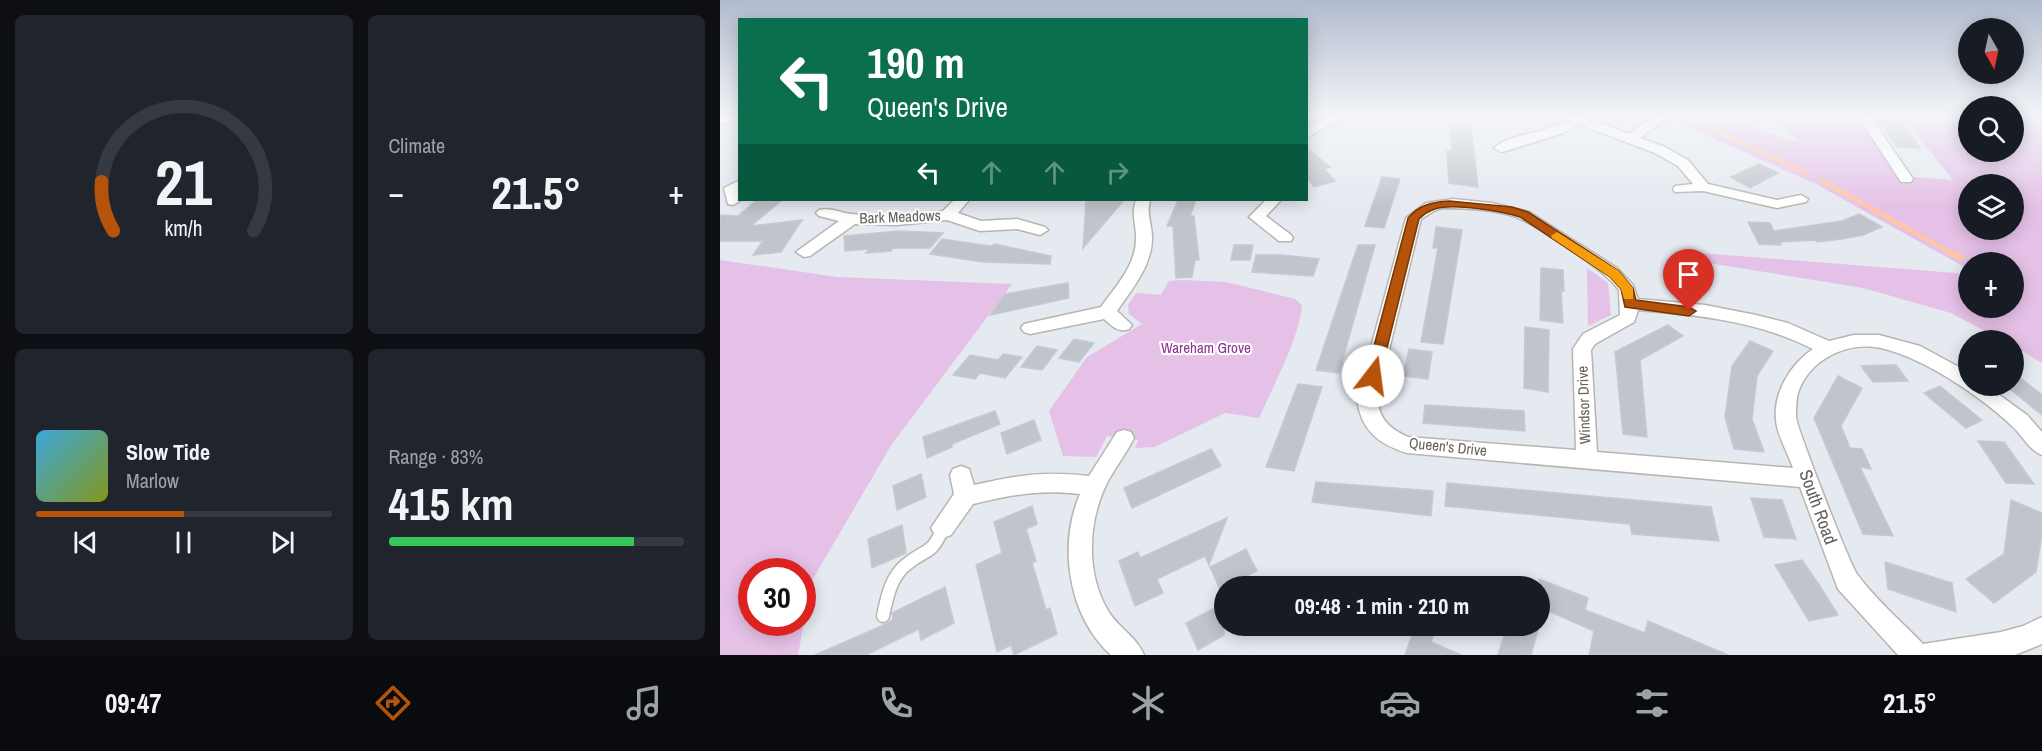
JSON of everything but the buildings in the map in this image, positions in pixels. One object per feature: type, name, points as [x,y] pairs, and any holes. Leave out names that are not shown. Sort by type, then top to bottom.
[{"type":"street","points":[[1649,147],[1683,163],[1703,187]]},
{"type":"street","points":[[1884,147],[1906,179]]},
{"type":"street","points":[[1680,189],[1703,187],[1777,204],[1801,199]]},
{"type":"street","name":"Bark Meadows","points":[[948,215],[961,201]]},
{"type":"street","points":[[1030,328],[1107,312],[1136,271],[1142,254],[1145,237],[1139,222],[1139,211],[1143,201]]},
{"type":"street","points":[[1240,220],[1257,217],[1273,201]]},
{"type":"street","name":"Queen's Drive","points":[[1630,304],[1627,288],[1614,274],[1524,214],[1512,210],[1449,204],[1434,205],[1421,211],[1414,218],[1367,399],[1369,414],[1374,425],[1386,437],[1407,445],[1808,478]]},
{"type":"street","name":"Bark Meadows","points":[[824,213],[852,219],[897,220],[948,215],[980,226],[1021,219],[1040,230]]},
{"type":"street","points":[[1257,217],[1285,238]]},
{"type":"street","name":"Bark Meadows","points":[[804,252],[852,219]]},
{"type":"street","points":[[1630,304],[1754,320],[1811,339],[1827,348],[1854,340],[1879,341],[1913,351],[1958,376]]},
{"type":"street","name":"Windsor Drive","points":[[1587,460],[1582,348],[1589,339],[1628,318],[1630,304]]},
{"type":"street","points":[[1107,312],[1123,326]]},
{"type":"street","name":"South Road","points":[[1827,348],[1806,363],[1789,390],[1786,420],[1847,581],[1916,655]]},
{"type":"street","points":[[1988,396],[2020,420],[2042,446]]},
{"type":"street","points":[[1124,438],[1094,486],[1082,522],[1079,556],[1083,587],[1105,631],[1131,655]]},
{"type":"street","points":[[943,528],[963,485],[1061,483],[1094,486]]},
{"type":"street","points":[[1928,655],[1995,651],[2042,630]]},
{"type":"lane","points":[[882,616],[890,586],[905,565],[935,547],[943,528]]},
{"type":"green space","points":[[1732,147],[1880,147],[1900,176],[1953,180],[1926,147],[1958,147],[1958,162],[2024,162],[2024,147],[2042,147],[2042,363],[2024,352],[2024,330],[1983,330],[1960,318],[2024,318],[2024,252],[1958,252],[1958,263],[1816,184]]},
{"type":"green space","points":[[1688,252],[1958,273],[1958,317],[1863,288],[1690,260]]},
{"type":"green space","points":[[720,260],[837,277],[1012,284],[892,444],[816,573],[816,558],[738,558],[738,636],[801,636],[798,655],[720,655]]},
{"type":"green space","points":[[1587,268],[1608,283],[1611,315],[1588,326]]},
{"type":"green space","name":"Wareham Grove","points":[[1169,281],[1226,282],[1295,299],[1302,305],[1291,347],[1259,418],[1225,413],[1155,447],[1135,448],[1138,440],[1107,436],[1096,457],[1063,456],[1049,411],[1087,357],[1142,324],[1129,314],[1128,305],[1136,293],[1161,295]]},
{"type":"waterway","points":[[1750,147],[1807,173]]},
{"type":"waterway","points":[[1821,180],[1955,255]]},
{"type":"waterway","points":[[1952,253],[1958,256]]},
{"type":"slow traffic","points":[[1557,236],[1614,274],[1627,288],[1628,296]]},
{"type":"route","points":[[1373,376],[1414,218],[1421,211],[1434,205],[1449,204],[1512,210],[1524,214],[1614,274],[1627,288],[1630,304],[1689,311]]}]
